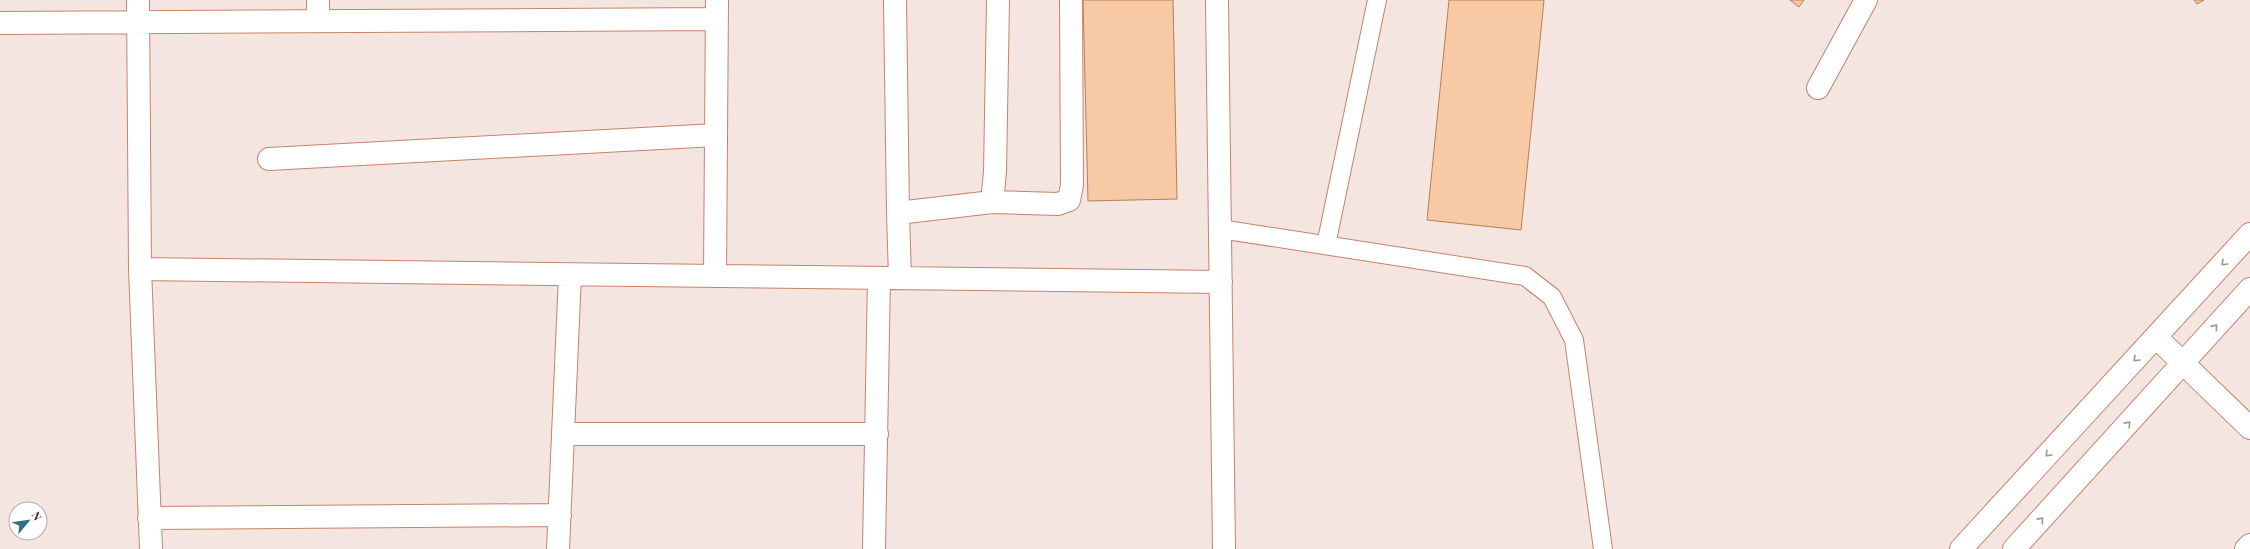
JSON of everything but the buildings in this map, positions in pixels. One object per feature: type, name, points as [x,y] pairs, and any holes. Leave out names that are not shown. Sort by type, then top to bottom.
[{"type":"street","points":[[874,549],[876,434],[890,278],[898,213],[895,0]]},
{"type":"street","points":[[992,202],[995,172],[998,0]]},
{"type":"street","points":[[898,213],[992,202],[1058,204],[1069,200],[1072,185],[1071,0]]},
{"type":"street","points":[[1217,0],[1224,549]]},
{"type":"street","points":[[1818,88],[1866,0]]},
{"type":"street","points":[[0,23],[137,11],[717,10],[715,276]]},
{"type":"street","points":[[137,11],[140,269],[151,549]]},
{"type":"street","points":[[269,159],[716,135]]},
{"type":"street","points":[[1961,549],[2250,234]]},
{"type":"street","points":[[140,269],[1221,282]]},
{"type":"street","points":[[558,549],[570,275]]},
{"type":"street","points":[[2014,549],[2250,288]]},
{"type":"street","points":[[2156,337],[2184,362],[2250,428]]},
{"type":"street","points":[[563,434],[876,434]]},
{"type":"street","points":[[149,518],[560,515]]},
{"type":"street","points":[[2246,549],[2250,545]]},
{"type":"lane","points":[[1326,245],[1377,0]]},
{"type":"lane","points":[[1220,229],[1525,276],[1552,297],[1574,340],[1603,549]]}]
